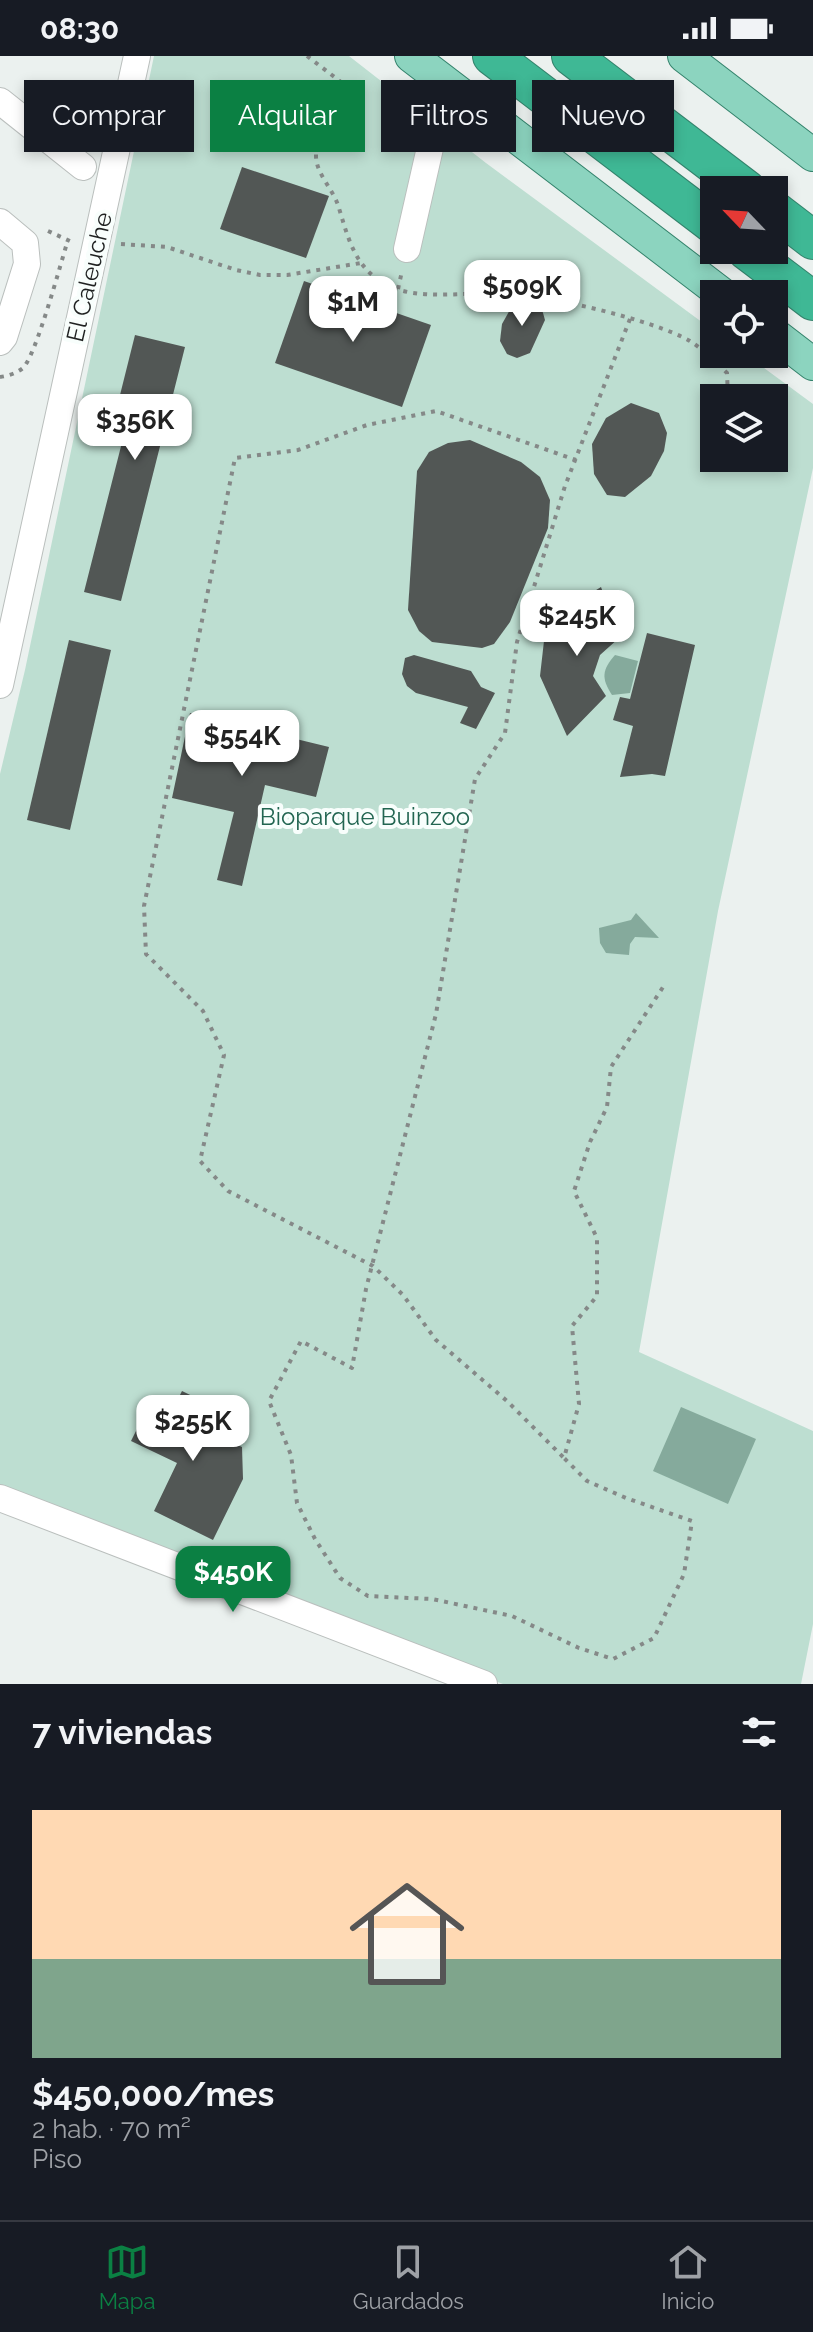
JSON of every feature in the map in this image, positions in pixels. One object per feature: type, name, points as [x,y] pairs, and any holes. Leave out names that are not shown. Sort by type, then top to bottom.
[{"type":"highway","points":[[492,56],[700,214]]},
{"type":"highway","points":[[571,56],[729,176]]},
{"type":"highway","points":[[788,221],[813,240]]},
{"type":"highway","points":[[764,264],[813,301]]},
{"type":"main road","points":[[411,56],[442,80]]},
{"type":"main road","points":[[684,56],[813,155]]},
{"type":"main road","points":[[516,136],[704,280]]},
{"type":"main road","points":[[788,345],[813,364]]},
{"type":"street","name":"El Caleuche","points":[[0,685],[137,56]]},
{"type":"street","points":[[0,101],[83,167]]},
{"type":"street","points":[[407,249],[429,152]]},
{"type":"street","points":[[0,222],[25,243],[27,264],[0,342]]},
{"type":"street","points":[[0,1498],[484,1684]]},
{"type":"path","points":[[307,56],[341,82],[339,95],[317,139],[317,167],[331,187],[348,242],[361,263],[385,284],[398,290],[432,295],[510,293],[630,319],[687,340],[709,354],[727,373],[727,384]]},
{"type":"path","points":[[44,229],[67,242],[167,247],[260,275],[287,275],[361,263]]},
{"type":"path","points":[[0,377],[9,376],[24,367],[67,242]]},
{"type":"path","points":[[576,460],[436,411],[367,425],[298,450],[235,458],[144,906],[146,954],[203,1011],[224,1055],[200,1161],[228,1191],[373,1266],[403,1295],[436,1340],[507,1401],[587,1481],[692,1521],[684,1574],[654,1638],[613,1659],[579,1648],[512,1616],[432,1599],[368,1596],[340,1578],[297,1503],[291,1455],[269,1401],[301,1341],[352,1368],[373,1266],[436,1014],[475,779],[505,733],[517,642],[576,460],[630,319]]},
{"type":"path","points":[[564,1458],[579,1404],[572,1326],[597,1296],[597,1238],[574,1191],[590,1142],[607,1107],[611,1067],[665,984]]},
{"type":"green space","name":"Bioparque Buinzoo","points":[[154,56],[349,56],[381,81],[381,152],[472,152],[700,321],[700,368],[764,368],[786,384],[700,384],[700,472],[788,472],[788,386],[813,404],[813,468],[718,911],[639,1352],[813,1431],[813,1624],[801,1684],[503,1684],[0,1491],[0,774],[25,670],[134,152],[194,152],[194,80],[149,80]]},
{"type":"shaded area","points":[[615,655],[638,661],[630,693],[612,695],[606,684],[605,670]]},
{"type":"shaded area","points":[[636,913],[659,938],[635,937],[630,944],[629,955],[606,953],[600,943],[599,928],[631,920]]},
{"type":"shaded area","points":[[681,1407],[756,1439],[728,1504],[653,1471]]},
{"type":"building","points":[[242,167],[329,196],[306,258],[220,229]]},
{"type":"building","points":[[304,281],[431,325],[402,407],[275,363]]},
{"type":"building","points":[[520,300],[541,306],[545,320],[530,353],[517,358],[507,354],[500,341],[502,324]]},
{"type":"building","points":[[135,335],[185,347],[121,601],[84,592],[133,399],[120,395]]},
{"type":"building","points":[[631,403],[659,413],[667,433],[664,451],[651,476],[625,497],[607,495],[594,474],[592,444],[606,418]]},
{"type":"building","points":[[470,440],[521,462],[540,477],[550,500],[548,528],[510,622],[494,644],[482,648],[432,642],[419,631],[408,610],[417,471],[429,452],[448,443]]},
{"type":"building","points":[[601,587],[619,638],[600,655],[593,676],[606,696],[567,736],[540,676],[544,641],[567,608]]},
{"type":"building","points":[[647,633],[695,645],[665,776],[620,777],[633,726],[613,720],[620,697],[630,699]]},
{"type":"building","points":[[69,640],[111,650],[70,830],[27,820]]},
{"type":"building","points":[[414,655],[471,671],[481,687],[495,693],[476,729],[460,723],[468,707],[416,693],[407,686],[402,674],[405,658]]},
{"type":"building","points":[[190,713],[329,747],[316,797],[265,785],[242,886],[217,880],[234,812],[172,798]]},
{"type":"building","points":[[182,1391],[223,1411],[213,1434],[242,1447],[243,1479],[213,1540],[154,1511],[177,1463],[131,1441],[149,1405],[170,1415]]}]
